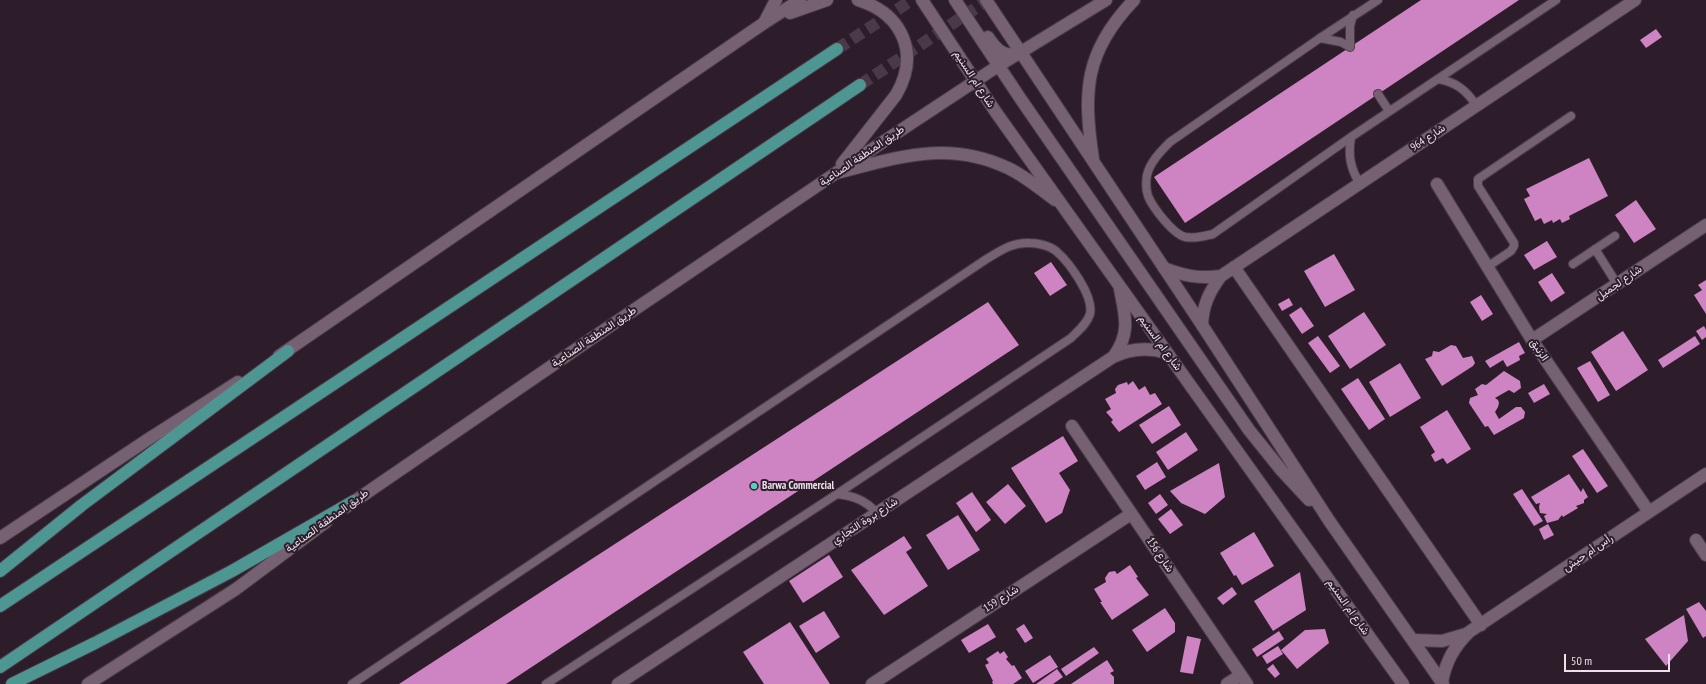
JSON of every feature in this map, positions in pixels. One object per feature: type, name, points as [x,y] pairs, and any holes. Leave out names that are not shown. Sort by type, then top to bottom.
[{"type":"highway","points":[[0,606],[837,49]]},
{"type":"highway","points":[[0,667],[860,85]]},
{"type":"highway","points":[[0,571],[82,505],[288,351]]},
{"type":"highway","points":[[12,684],[95,643],[232,571],[354,501]]},
{"type":"street","points":[[764,23],[776,0]]},
{"type":"street","points":[[0,538],[147,440],[288,351],[764,23],[800,0]]},
{"type":"street","points":[[764,23],[827,0]]},
{"type":"street","points":[[836,173],[896,95],[901,86],[907,66],[907,56],[903,37],[894,22],[877,7],[858,0]]},
{"type":"street","name":"شارع ام السنيم","points":[[922,0],[975,81],[1120,289],[1403,684]]},
{"type":"street","points":[[956,0],[998,66],[1250,430],[1282,471],[1330,522]]},
{"type":"street","points":[[963,0],[998,50],[1010,55],[1022,52]]},
{"type":"street","points":[[986,0],[1202,325],[1330,522],[1442,683]]},
{"type":"street","name":"طريق المنطقة الصناعية","points":[[88,684],[236,589],[354,501],[836,173],[998,66],[1106,0]]},
{"type":"street","points":[[1093,163],[1087,105],[1091,69],[1108,31],[1134,0]]},
{"type":"street","name":"شارع 964","points":[[1202,325],[1206,298],[1212,287],[1221,276],[1635,0]]},
{"type":"street","points":[[836,173],[921,153],[946,152],[965,154],[989,160],[1009,169],[1064,207]]},
{"type":"street","name":"الزنبق","points":[[1437,184],[1532,340],[1649,512]]},
{"type":"street","name":"شارع لجميل","points":[[1532,340],[1706,225]]},
{"type":"street","points":[[1234,267],[1481,625]]},
{"type":"street","name":"شارع 964","points":[[1164,268],[1190,277],[1206,278],[1221,276]]},
{"type":"street","name":"شارع بروة التجاري","points":[[1113,358],[1120,348],[1126,326],[1120,289]]},
{"type":"street","name":"شارع بروة التجاري","points":[[618,684],[1113,358],[1123,352],[1140,349],[1157,350],[1167,353]]},
{"type":"street","name":"شارع 156","points":[[1072,426],[1244,679]]},
{"type":"street","name":"رأس أم حيش","points":[[1413,640],[1427,642],[1442,641],[1456,638],[1469,632],[1706,474]]},
{"type":"street","name":"شارع 159","points":[[872,684],[1131,514]]},
{"type":"street","points":[[1696,540],[1706,555]]},
{"type":"street","name":"رأس أم حيش","points":[[1442,683],[1445,668],[1451,654],[1459,642],[1469,632]]},
{"type":"street","points":[[1227,684],[1244,679]]},
{"type":"lane","points":[[1378,0],[1320,38],[1170,142],[1160,152],[1151,165],[1147,175],[1148,195],[1153,204],[1176,233],[1185,237],[1204,237],[1213,234],[1350,137],[1556,0]]},
{"type":"lane","points":[[1320,38],[1341,42],[1350,47],[1350,26],[1353,16]]},
{"type":"lane","points":[[1438,79],[1448,81],[1461,87],[1468,93],[1476,106]]},
{"type":"lane","points":[[1378,94],[1389,112]]},
{"type":"lane","points":[[1487,267],[1511,251],[1514,243],[1477,183],[1478,179],[1571,116]]},
{"type":"lane","points":[[1350,137],[1350,159],[1354,173],[1360,184]]},
{"type":"lane","points":[[1573,264],[1615,236]]},
{"type":"lane","points":[[352,684],[1008,246],[1032,242],[1055,250],[1064,259],[1086,292],[1090,304],[1090,314],[1084,325],[1071,338],[837,494],[546,684]]},
{"type":"lane","points":[[1596,249],[1617,284]]},
{"type":"lane","points":[[837,494],[860,499],[868,504],[877,513]]},
{"type":"building","points":[[1421,0],[1519,0],[1185,223],[1154,177]]},
{"type":"building","points":[[1656,29],[1662,37],[1646,48],[1640,40]]},
{"type":"building","points":[[1589,158],[1608,196],[1569,216],[1570,219],[1562,223],[1560,219],[1553,223],[1552,220],[1544,224],[1541,218],[1535,221],[1524,199],[1530,196],[1526,189]]},
{"type":"building","points":[[1636,200],[1656,229],[1634,243],[1615,215]]},
{"type":"building","points":[[1547,241],[1557,257],[1534,270],[1524,255]]},
{"type":"building","points":[[1334,254],[1355,290],[1325,307],[1304,271]]},
{"type":"building","points":[[1051,262],[1067,285],[1050,296],[1034,273]]},
{"type":"building","points":[[1552,273],[1565,293],[1551,302],[1538,282]]},
{"type":"building","points":[[1706,280],[1706,314],[1694,295],[1702,290],[1698,285]]},
{"type":"building","points":[[1481,295],[1493,314],[1482,321],[1470,302]]},
{"type":"building","points":[[1289,298],[1293,305],[1282,311],[1278,304]]},
{"type":"building","name":"Barwa Commercial","points":[[988,302],[1019,345],[506,684],[399,684]]},
{"type":"building","points":[[1301,307],[1314,326],[1302,334],[1289,315]]},
{"type":"building","points":[[1364,312],[1386,345],[1350,369],[1328,336]]},
{"type":"building","points":[[1704,326],[1706,330],[1706,337],[1702,340],[1696,331]]},
{"type":"building","points":[[1623,331],[1648,370],[1616,391],[1591,352]]},
{"type":"building","points":[[1318,336],[1340,366],[1330,373],[1308,343]]},
{"type":"building","points":[[1695,336],[1700,344],[1663,368],[1658,360]]},
{"type":"building","points":[[1519,342],[1525,353],[1519,356],[1520,360],[1507,367],[1503,360],[1490,368],[1485,361]]},
{"type":"building","points":[[1451,345],[1456,346],[1463,358],[1472,356],[1475,363],[1473,366],[1442,386],[1425,359],[1432,356],[1433,351],[1439,352]]},
{"type":"building","points":[[1590,361],[1610,395],[1598,402],[1577,368]]},
{"type":"building","points":[[1400,363],[1421,398],[1390,417],[1369,382]]},
{"type":"building","points":[[1504,371],[1520,381],[1521,388],[1514,393],[1509,390],[1495,398],[1499,403],[1495,412],[1499,419],[1516,407],[1521,407],[1525,412],[1524,418],[1494,435],[1488,426],[1485,427],[1469,403],[1470,398],[1478,395],[1475,389],[1482,384],[1486,385]]},
{"type":"building","points":[[1358,378],[1385,419],[1369,430],[1341,389]]},
{"type":"building","points":[[1133,381],[1139,390],[1145,386],[1150,395],[1155,393],[1162,404],[1119,432],[1111,422],[1113,420],[1106,412],[1111,409],[1105,399],[1116,393],[1115,389],[1118,385],[1127,382],[1128,385]]},
{"type":"building","points":[[1544,384],[1550,394],[1534,403],[1528,393]]},
{"type":"building","points":[[1169,406],[1181,425],[1152,444],[1139,425]]},
{"type":"building","points":[[1447,410],[1471,449],[1447,464],[1443,458],[1435,462],[1431,455],[1435,452],[1420,427]]},
{"type":"building","points":[[1186,432],[1198,450],[1168,470],[1156,452]]},
{"type":"building","points":[[1063,436],[1078,461],[1059,473],[1070,490],[1062,513],[1046,523],[1011,468]]},
{"type":"building","points":[[1583,449],[1608,486],[1597,493],[1572,456]]},
{"type":"building","points":[[1157,462],[1166,477],[1145,490],[1136,476]]},
{"type":"building","points":[[1219,463],[1225,497],[1205,514],[1181,503],[1170,491]]},
{"type":"building","points":[[1569,474],[1581,492],[1583,488],[1588,497],[1584,500],[1584,503],[1576,506],[1578,508],[1563,517],[1562,515],[1558,520],[1547,523],[1544,516],[1547,514],[1540,513],[1540,503],[1536,504],[1531,497]]},
{"type":"building","points":[[1008,484],[1026,506],[1005,524],[986,502]]},
{"type":"building","points":[[1522,489],[1543,521],[1534,526],[1513,494]]},
{"type":"building","points":[[972,492],[991,520],[976,532],[956,503]]},
{"type":"building","points":[[1160,494],[1168,505],[1156,514],[1148,503]]},
{"type":"building","points":[[1171,509],[1183,525],[1170,534],[1158,519]]},
{"type":"building","points":[[958,515],[980,550],[948,570],[926,535]]},
{"type":"building","points":[[1548,524],[1554,535],[1544,540],[1539,529]]},
{"type":"building","points":[[1254,532],[1274,566],[1242,585],[1236,575],[1234,576],[1220,553]]},
{"type":"building","points":[[904,536],[912,548],[906,552],[928,586],[884,615],[851,570]]},
{"type":"building","points":[[829,555],[843,577],[803,603],[789,581]]},
{"type":"building","points":[[1130,565],[1138,577],[1136,578],[1149,595],[1112,620],[1100,602],[1102,602],[1094,589],[1106,582],[1105,578],[1109,572],[1115,571],[1117,574]]},
{"type":"building","points":[[1300,572],[1306,610],[1273,631],[1254,601]]},
{"type":"building","points":[[1232,587],[1237,594],[1223,605],[1217,598]]},
{"type":"building","points":[[1699,602],[1706,611],[1706,636],[1703,638],[1686,609]]},
{"type":"building","points":[[1165,608],[1175,623],[1175,632],[1147,652],[1132,630]]},
{"type":"building","points":[[824,611],[840,637],[816,653],[799,626]]},
{"type":"building","points":[[1684,615],[1688,641],[1666,666],[1645,639]]},
{"type":"building","points":[[790,622],[830,684],[764,684],[743,652]]},
{"type":"building","points":[[988,624],[996,637],[969,653],[961,640]]},
{"type":"building","points":[[1024,624],[1033,638],[1025,643],[1016,629]]},
{"type":"building","points":[[1325,629],[1329,643],[1297,669],[1281,650],[1305,630]]},
{"type":"building","points":[[1279,631],[1284,639],[1257,657],[1252,649]]},
{"type":"building","points":[[1187,636],[1201,639],[1193,674],[1180,672]]},
{"type":"building","points":[[1278,646],[1283,654],[1267,664],[1262,656]]},
{"type":"building","points":[[1094,647],[1099,653],[1066,676],[1061,669]]},
{"type":"building","points":[[998,651],[1000,654],[1004,651],[1008,657],[1006,659],[1012,666],[1014,665],[1022,678],[1013,684],[993,684],[992,682],[993,681],[985,665],[989,663],[986,659]]},
{"type":"building","points":[[1050,655],[1058,667],[1033,683],[1025,671]]},
{"type":"building","points":[[1107,660],[1114,671],[1110,673],[1114,677],[1114,684],[1071,684]]},
{"type":"building","points":[[1273,664],[1280,674],[1275,678],[1267,669]]},
{"type":"building","points":[[1057,669],[1063,677],[1053,684],[1036,684]]},
{"type":"tunnel","points":[[837,49],[912,0]]},
{"type":"tunnel","points":[[860,85],[988,0]]},
{"type":"place","name":"Barwa Commercial","points":[[754,486]]}]
